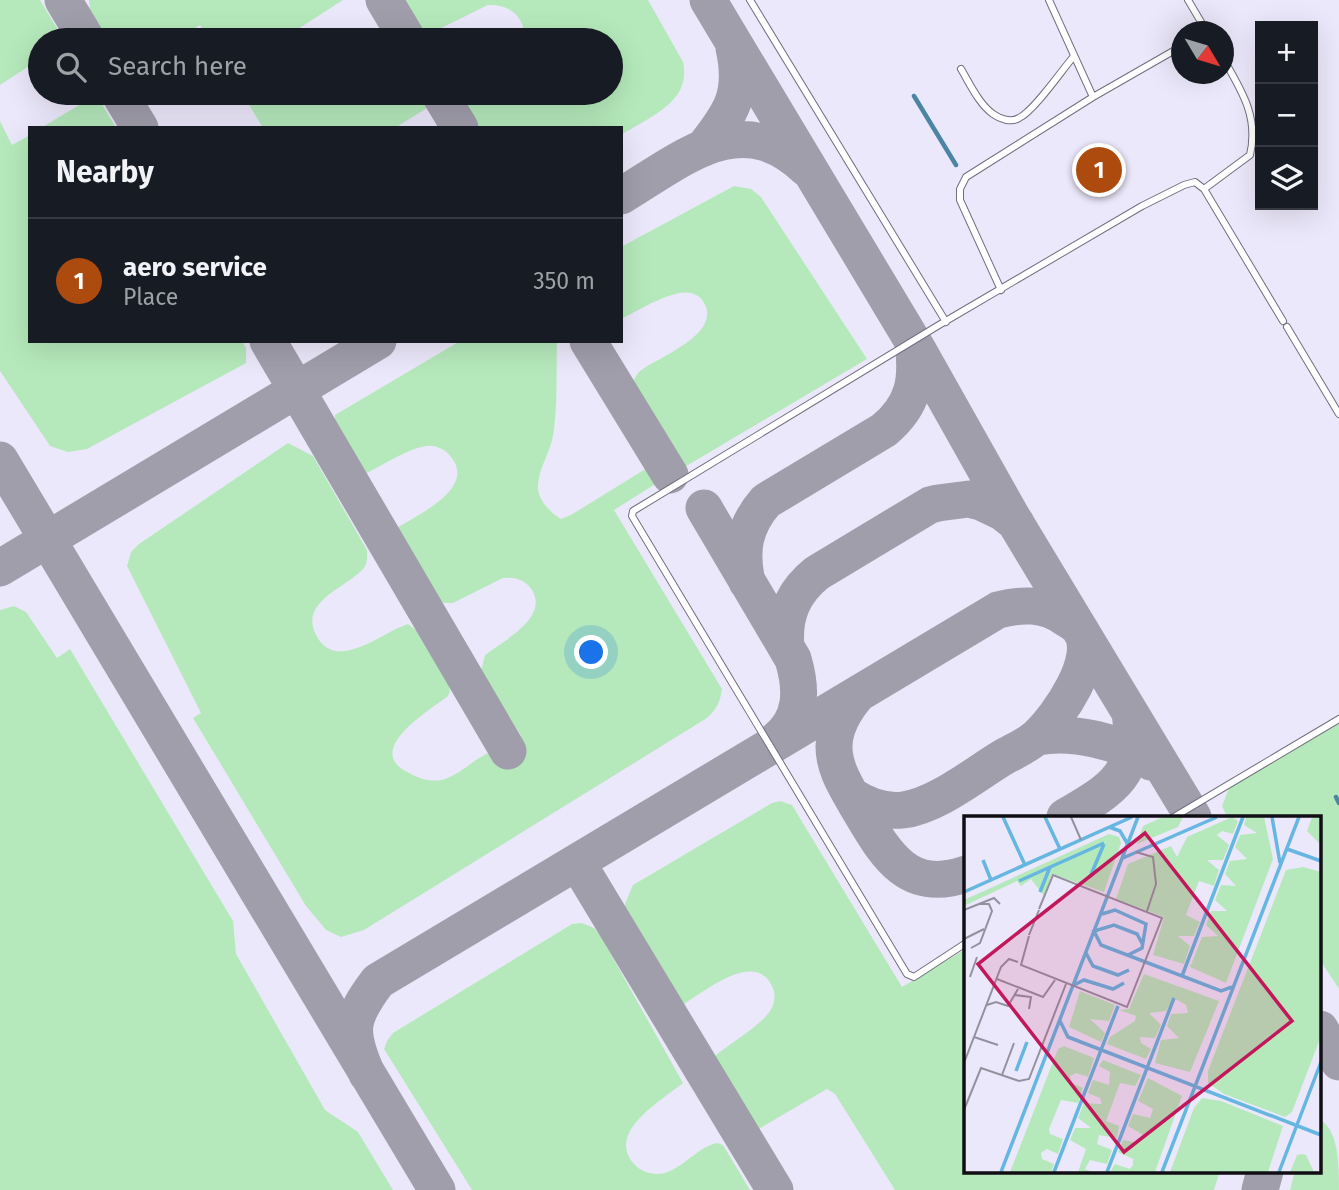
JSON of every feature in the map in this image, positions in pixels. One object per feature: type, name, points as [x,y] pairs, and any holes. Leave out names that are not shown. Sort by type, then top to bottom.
[{"type":"lane","points":[[750,0],[946,322]]},
{"type":"lane","points":[[1049,0],[1093,97]]},
{"type":"lane","points":[[1188,0],[1200,21]]},
{"type":"lane","points":[[1001,290],[960,200],[962,183],[970,173],[1171,52]]},
{"type":"lane","points":[[961,69],[981,102],[994,115],[1009,121],[1019,118],[1032,106],[1074,56]]},
{"type":"lane","points":[[1204,189],[1251,155],[1253,125],[1245,96],[1234,78]]},
{"type":"lane","points":[[964,944],[914,977],[907,974],[632,516],[633,511],[1142,206],[1195,182],[1204,189],[1339,414]]},
{"type":"lane","points":[[1176,816],[1339,719]]},
{"type":"green space","points":[[0,0],[40,0],[57,28],[28,28],[28,67],[0,85]]},
{"type":"green space","points":[[89,0],[343,0],[300,28],[202,28],[200,25],[195,28],[98,28],[90,15]]},
{"type":"green space","points":[[401,0],[648,0],[683,62],[684,76],[681,88],[666,107],[623,134],[623,126],[476,126],[462,105],[623,105],[623,28],[523,28],[515,13],[503,7],[488,5],[441,28],[418,28]]},
{"type":"green space","points":[[79,105],[103,105],[115,126],[44,126]]},
{"type":"green space","points":[[249,105],[425,105],[427,108],[398,126],[262,126]]},
{"type":"green space","points":[[0,121],[12,145],[28,136],[28,343],[243,343],[246,348],[246,363],[87,449],[68,452],[50,446],[0,371]]},
{"type":"green space","points":[[734,186],[751,189],[761,197],[867,359],[683,468],[632,384],[640,371],[695,336],[707,318],[706,307],[698,296],[680,293],[658,300],[623,318],[623,246]]},
{"type":"green space","points":[[457,343],[557,343],[555,424],[540,476],[538,489],[541,498],[561,519],[647,468],[657,483],[614,510],[722,689],[716,708],[707,718],[364,930],[341,937],[326,930],[306,906],[193,718],[201,713],[127,566],[131,552],[139,544],[288,443],[313,456],[367,550],[366,563],[362,570],[326,597],[314,613],[312,623],[316,635],[325,646],[335,651],[347,651],[408,624],[416,630],[449,685],[450,692],[447,697],[414,721],[395,743],[392,754],[396,764],[417,777],[440,780],[456,774],[486,754],[512,748],[521,736],[481,671],[485,655],[522,628],[529,619],[536,600],[532,590],[519,580],[503,578],[453,603],[444,603],[437,598],[397,528],[430,508],[451,490],[457,468],[451,457],[437,447],[419,447],[363,475],[335,430],[335,415]]},
{"type":"green space","points":[[14,606],[26,612],[57,658],[70,649],[233,921],[236,954],[325,1110],[358,1132],[393,1190],[0,1190],[0,610]]},
{"type":"green space","points":[[1339,723],[1339,989],[1322,963],[1322,816],[1227,816],[1222,806],[1229,788]]},
{"type":"green space","points":[[780,801],[792,805],[902,987],[964,950],[964,1172],[1220,1172],[1214,1190],[895,1190],[835,1094],[827,1089],[757,1130],[715,1056],[752,1029],[770,1011],[774,999],[772,986],[764,976],[754,972],[742,972],[717,983],[684,1004],[625,911],[625,904],[633,885],[772,803]]},
{"type":"green space","points":[[582,923],[594,928],[600,935],[683,1083],[639,1118],[626,1141],[627,1153],[641,1170],[661,1174],[717,1143],[723,1145],[750,1190],[472,1190],[384,1049],[387,1041],[393,1033],[572,924]]},
{"type":"green space","points":[[1322,1122],[1334,1140],[1339,1190],[1290,1190],[1295,1172],[1322,1172]]},
{"type":"waterway","points":[[914,96],[956,165]]},
{"type":"waterway","points":[[1336,797],[1339,803]]},
{"type":"taxiway","points":[[63,0],[80,28]]},
{"type":"taxiway","points":[[384,0],[401,28]]},
{"type":"taxiway","points":[[708,0],[918,350],[1012,517],[1192,816]]},
{"type":"taxiway","points":[[705,146],[729,112],[733,101],[737,78],[734,48]]},
{"type":"taxiway","points":[[126,105],[139,126]]},
{"type":"taxiway","points":[[446,105],[459,126]]},
{"type":"taxiway","points":[[623,195],[689,155],[712,145],[735,140],[758,141],[782,150],[806,168]]},
{"type":"taxiway","points":[[747,582],[744,549],[748,529],[759,510],[766,501],[884,430],[894,421],[912,391],[915,368],[913,342]]},
{"type":"taxiway","points":[[269,343],[508,751]]},
{"type":"taxiway","points":[[0,568],[375,343]]},
{"type":"taxiway","points":[[589,343],[670,475]]},
{"type":"taxiway","points":[[0,460],[437,1190]]},
{"type":"taxiway","points":[[786,647],[786,625],[791,606],[809,580],[930,505],[969,499],[1002,512],[1016,523]]},
{"type":"taxiway","points":[[704,508],[793,659],[799,692],[796,713],[785,732],[776,740]]},
{"type":"taxiway","points":[[367,1074],[357,1047],[355,1025],[362,1005],[378,981],[998,610],[1024,606],[1041,607],[1057,613],[1080,629],[1085,643],[1081,671],[1056,715],[1031,742],[941,796],[916,807],[903,810],[882,809],[852,796]]},
{"type":"taxiway","points":[[858,694],[841,718],[834,747],[842,778],[867,823],[887,853],[912,874],[927,879],[945,879],[964,874]]},
{"type":"taxiway","points":[[1067,816],[1097,798],[1119,777],[1131,751],[1130,713]]},
{"type":"taxiway","points":[[1038,737],[1066,735],[1096,739],[1151,762]]},
{"type":"taxiway","points":[[577,862],[775,1190]]},
{"type":"taxiway","points":[[1322,1032],[1339,1062]]},
{"type":"taxiway","points":[[1260,1190],[1265,1172]]},
{"type":"place","name":"aero service","points":[[1099,170]]}]
